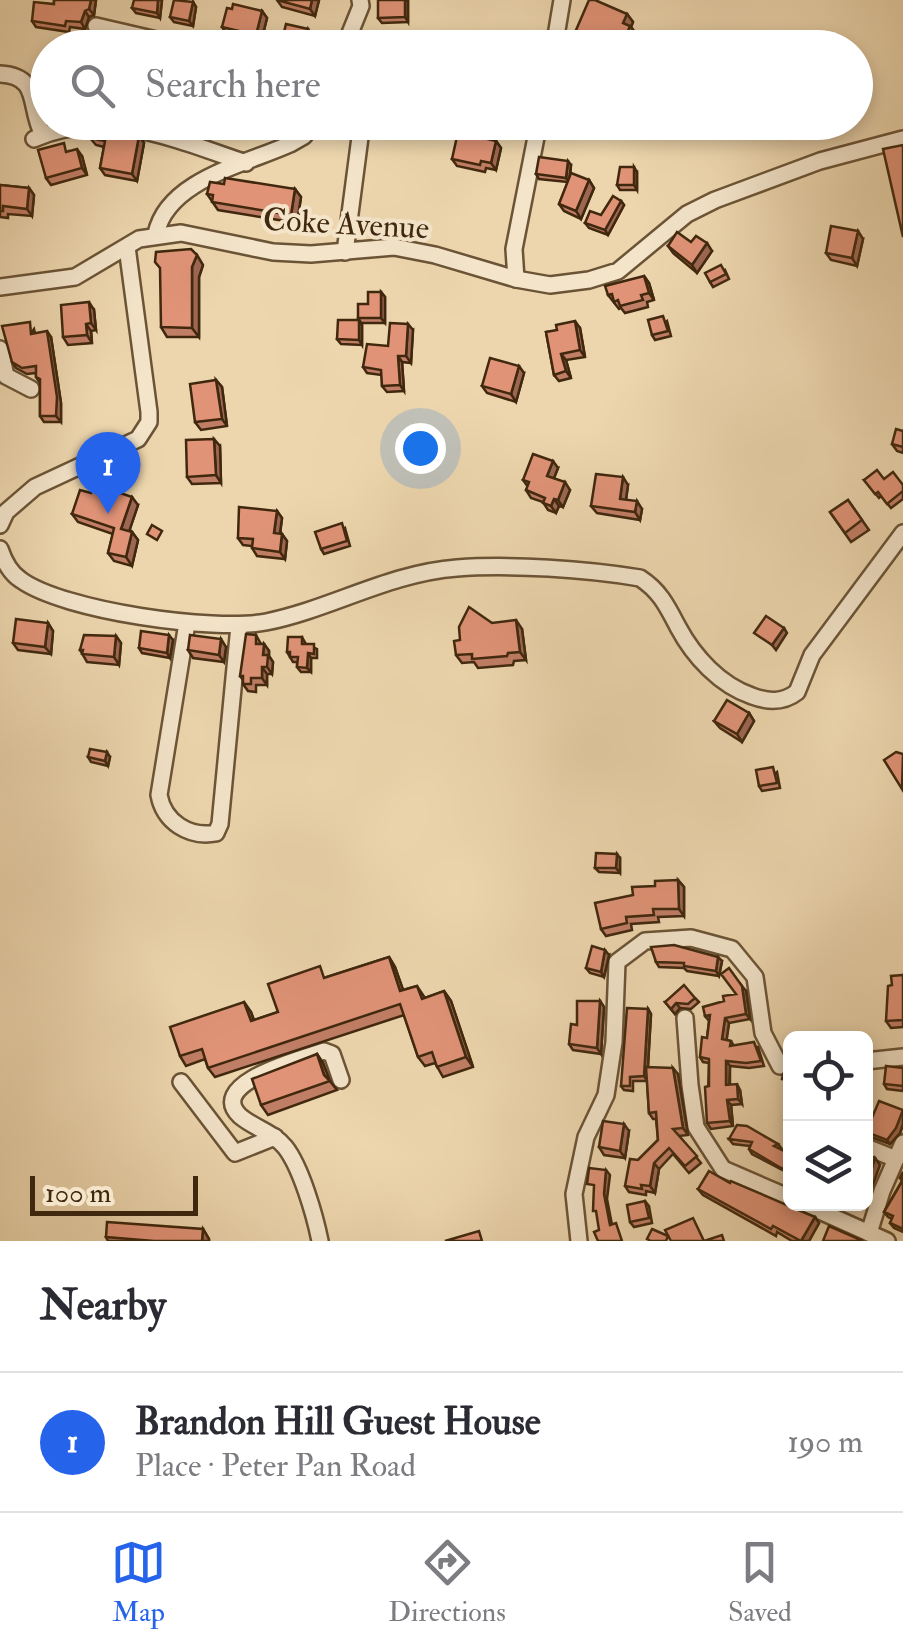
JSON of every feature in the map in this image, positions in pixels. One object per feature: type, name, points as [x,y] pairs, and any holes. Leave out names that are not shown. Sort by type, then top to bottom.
[{"type":"street","points":[[352,30],[362,6],[360,0]]},
{"type":"street","points":[[557,30],[562,0]]},
{"type":"street","points":[[96,26],[113,30]]},
{"type":"street","points":[[0,74],[22,78],[30,87]]},
{"type":"street","name":"Coke Avenue","points":[[0,287],[75,277],[156,234],[180,232],[272,252],[394,248],[434,254],[550,286],[590,280],[618,270],[687,214],[715,200],[820,161],[903,139]]},
{"type":"street","points":[[176,140],[246,163]]},
{"type":"street","points":[[156,234],[165,211],[192,187],[297,140]]},
{"type":"street","points":[[345,252],[360,140]]},
{"type":"street","points":[[516,279],[514,250],[535,140]]},
{"type":"street","points":[[0,525],[6,512],[35,487],[127,446],[145,431],[150,412],[128,247]]},
{"type":"street","points":[[0,349],[6,376],[31,389]]},
{"type":"street","points":[[0,549],[17,578],[42,594],[187,623],[239,626],[297,615],[408,576],[456,568],[640,578],[656,589],[694,651],[733,689],[778,701],[797,692],[812,655],[903,533]]},
{"type":"street","points":[[187,623],[159,795],[171,821],[206,835],[216,833],[220,824],[239,626]]},
{"type":"street","points":[[579,1241],[574,1194],[586,1137],[606,1096],[614,1042],[617,962],[645,941],[691,938],[732,950],[755,977],[763,1033],[783,1066]]},
{"type":"street","points":[[686,1018],[696,1127],[724,1168],[783,1195]]},
{"type":"street","points":[[320,1241],[291,1156],[275,1137],[240,1116],[233,1104],[238,1088],[250,1078],[324,1052],[332,1054],[341,1080]]},
{"type":"street","points":[[873,1060],[903,1057]]},
{"type":"street","points":[[180,1082],[236,1153],[275,1137]]},
{"type":"street","points":[[869,1233],[900,1151],[873,1148]]},
{"type":"street","points":[[820,1211],[887,1241]]},
{"type":"building","points":[[54,0],[91,0],[81,22],[66,21],[65,26],[32,21],[34,2],[54,4]]},
{"type":"building","points":[[134,0],[158,0],[157,13],[132,8]]},
{"type":"building","points":[[174,0],[193,2],[189,21],[170,17]]},
{"type":"building","points":[[277,0],[312,0],[310,9]]},
{"type":"building","points":[[378,0],[405,0],[405,17],[378,18]]},
{"type":"building","points":[[589,0],[627,14],[623,23],[630,26],[628,30],[576,30]]},
{"type":"building","points":[[233,4],[262,11],[257,30],[222,27],[227,8],[232,9]]},
{"type":"building","points":[[286,24],[308,29],[308,30],[284,30]]},
{"type":"building","points":[[100,140],[138,140],[132,174],[100,168],[105,141]]},
{"type":"building","points":[[456,140],[496,141],[491,163],[481,161],[480,165],[452,159]]},
{"type":"building","points":[[64,143],[66,152],[77,149],[82,168],[46,178],[38,150]]},
{"type":"building","points":[[903,145],[903,237],[883,149]]},
{"type":"building","points":[[539,157],[568,161],[566,178],[536,174]]},
{"type":"building","points":[[620,167],[634,167],[634,185],[617,185]]},
{"type":"building","points":[[571,173],[589,180],[576,211],[559,204]]},
{"type":"building","points":[[225,178],[295,189],[291,215],[212,202],[213,195],[207,194],[210,182],[224,184]]},
{"type":"building","points":[[0,185],[29,188],[27,209],[3,206],[0,211]]},
{"type":"building","points":[[613,196],[621,201],[605,230],[585,223],[590,211],[601,215]]},
{"type":"building","points":[[831,226],[858,231],[852,258],[826,253]]},
{"type":"building","points":[[677,232],[691,242],[696,236],[707,243],[692,265],[668,246]]},
{"type":"building","points":[[191,249],[197,255],[192,267],[192,328],[161,327],[156,252]]},
{"type":"building","points":[[721,265],[726,274],[710,282],[705,273]]},
{"type":"building","points":[[644,276],[649,293],[641,295],[643,300],[620,306],[612,294],[608,295],[605,286]]},
{"type":"building","points":[[368,292],[381,292],[381,318],[358,318],[358,304],[368,304]]},
{"type":"building","points":[[89,302],[91,323],[86,324],[87,335],[63,337],[61,305]]},
{"type":"building","points":[[663,316],[668,331],[652,335],[648,320]]},
{"type":"building","points":[[338,320],[359,320],[359,340],[337,339]]},
{"type":"building","points":[[575,321],[580,350],[561,354],[566,371],[554,375],[546,332]]},
{"type":"building","points":[[30,322],[31,334],[47,331],[56,416],[40,416],[36,366],[22,368],[12,362],[2,326]]},
{"type":"building","points":[[390,323],[408,324],[406,356],[398,356],[400,385],[382,386],[381,370],[363,367],[367,344],[388,346]]},
{"type":"building","points":[[490,358],[519,366],[511,394],[482,386]]},
{"type":"building","points":[[216,380],[222,419],[195,422],[190,384]]},
{"type":"building","points":[[896,429],[903,431],[903,447],[892,444]]},
{"type":"building","points":[[214,439],[216,475],[187,477],[186,440]]},
{"type":"building","points":[[533,454],[553,461],[547,476],[565,482],[558,500],[554,499],[551,506],[543,503],[545,498],[526,490],[529,482],[523,480]]},
{"type":"building","points":[[877,470],[884,479],[893,472],[903,485],[903,491],[887,504],[864,480]]},
{"type":"building","points":[[596,474],[623,477],[620,499],[637,501],[635,512],[591,506]]},
{"type":"building","points":[[94,484],[132,497],[121,529],[132,532],[126,557],[108,553],[114,528],[72,514],[80,490],[91,493]]},
{"type":"building","points":[[848,500],[862,520],[845,533],[830,512]]},
{"type":"building","points":[[239,507],[277,511],[274,533],[282,534],[280,552],[252,548],[253,539],[238,538]]},
{"type":"building","points":[[342,523],[347,541],[321,549],[315,532]]},
{"type":"building","points":[[152,525],[162,531],[157,540],[147,534]]},
{"type":"building","points":[[469,607],[492,623],[516,620],[520,652],[472,659],[472,654],[456,655],[454,641],[460,640],[459,627]]},
{"type":"building","points":[[766,616],[784,628],[772,645],[754,633]]},
{"type":"building","points":[[16,619],[48,623],[45,647],[13,643]]},
{"type":"building","points":[[141,631],[169,635],[167,653],[139,648]]},
{"type":"building","points":[[246,634],[256,635],[256,644],[264,644],[263,655],[268,655],[262,678],[251,678],[251,684],[243,684],[240,676]]},
{"type":"building","points":[[84,635],[116,636],[114,657],[82,654]]},
{"type":"building","points":[[190,635],[221,639],[219,655],[188,650]]},
{"type":"building","points":[[288,637],[302,637],[302,644],[314,644],[314,654],[308,653],[307,668],[297,667],[298,657],[290,657]]},
{"type":"building","points":[[727,700],[749,713],[737,734],[714,721]]},
{"type":"building","points":[[90,749],[107,752],[105,761],[88,757]]},
{"type":"building","points":[[896,752],[903,754],[902,789],[884,760]]},
{"type":"building","points":[[773,767],[777,783],[759,786],[756,770]]},
{"type":"building","points":[[596,853],[617,854],[616,868],[595,868]]},
{"type":"building","points":[[678,880],[679,909],[653,909],[654,915],[626,917],[627,923],[601,929],[595,903],[633,895],[632,887]]},
{"type":"building","points":[[674,945],[718,957],[716,971],[684,963],[656,962],[651,947]]},
{"type":"building","points":[[592,946],[605,950],[601,972],[586,968]]},
{"type":"building","points":[[389,957],[400,991],[417,986],[422,999],[444,991],[466,1057],[437,1067],[432,1052],[418,1057],[400,1004],[208,1068],[202,1049],[180,1056],[170,1027],[244,1002],[251,1021],[278,1012],[268,984],[320,966],[324,978]]},
{"type":"building","points":[[729,968],[742,986],[746,1014],[725,1018],[722,1039],[731,1041],[730,1046],[754,1042],[761,1061],[726,1061],[726,1085],[737,1084],[738,1099],[727,1100],[730,1121],[707,1123],[705,1087],[709,1086],[709,1059],[700,1057],[710,1015],[705,1016],[703,1007],[736,994],[721,974]]},
{"type":"building","points":[[903,975],[903,1020],[886,1021],[891,976]]},
{"type":"building","points":[[684,985],[695,998],[688,1004],[676,1003],[671,1009],[665,1002]]},
{"type":"building","points":[[577,1001],[600,1001],[597,1048],[569,1044],[571,1024],[577,1025]]},
{"type":"building","points":[[627,1008],[648,1009],[644,1076],[630,1077],[630,1086],[621,1086]]},
{"type":"building","points":[[317,1054],[330,1081],[261,1105],[252,1079]]},
{"type":"building","points":[[886,1066],[903,1068],[903,1086],[884,1084]]},
{"type":"building","points":[[646,1067],[673,1068],[683,1128],[673,1129],[697,1156],[685,1166],[669,1148],[654,1163],[650,1186],[641,1185],[642,1189],[625,1186],[630,1159],[638,1160],[658,1140],[656,1112],[649,1113]]},
{"type":"building","points":[[879,1101],[903,1110],[887,1140],[873,1135],[873,1115]]},
{"type":"building","points":[[603,1121],[624,1124],[620,1151],[599,1147]]},
{"type":"building","points":[[737,1125],[747,1126],[778,1144],[774,1146],[783,1150],[783,1169],[749,1149],[752,1142],[729,1139]]},
{"type":"building","points":[[589,1168],[606,1170],[604,1194],[610,1225],[616,1223],[622,1241],[598,1241],[594,1232],[599,1230],[593,1211],[594,1185],[587,1184]]},
{"type":"building","points":[[709,1171],[783,1203],[783,1211],[801,1211],[815,1217],[801,1241],[698,1189]]},
{"type":"building","points":[[903,1180],[903,1229],[890,1223],[893,1216],[884,1212]]},
{"type":"building","points":[[645,1201],[649,1218],[630,1222],[627,1205]]},
{"type":"building","points":[[693,1218],[704,1241],[671,1241],[665,1230]]},
{"type":"building","points":[[107,1222],[203,1229],[202,1241],[106,1237]]},
{"type":"building","points":[[829,1226],[863,1241],[823,1241]]},
{"type":"building","points":[[652,1229],[668,1236],[666,1241],[647,1239]]},
{"type":"building","points":[[479,1231],[482,1241],[445,1241]]},
{"type":"place","name":"Brandon Hill Guest House","points":[[108,514]]}]
